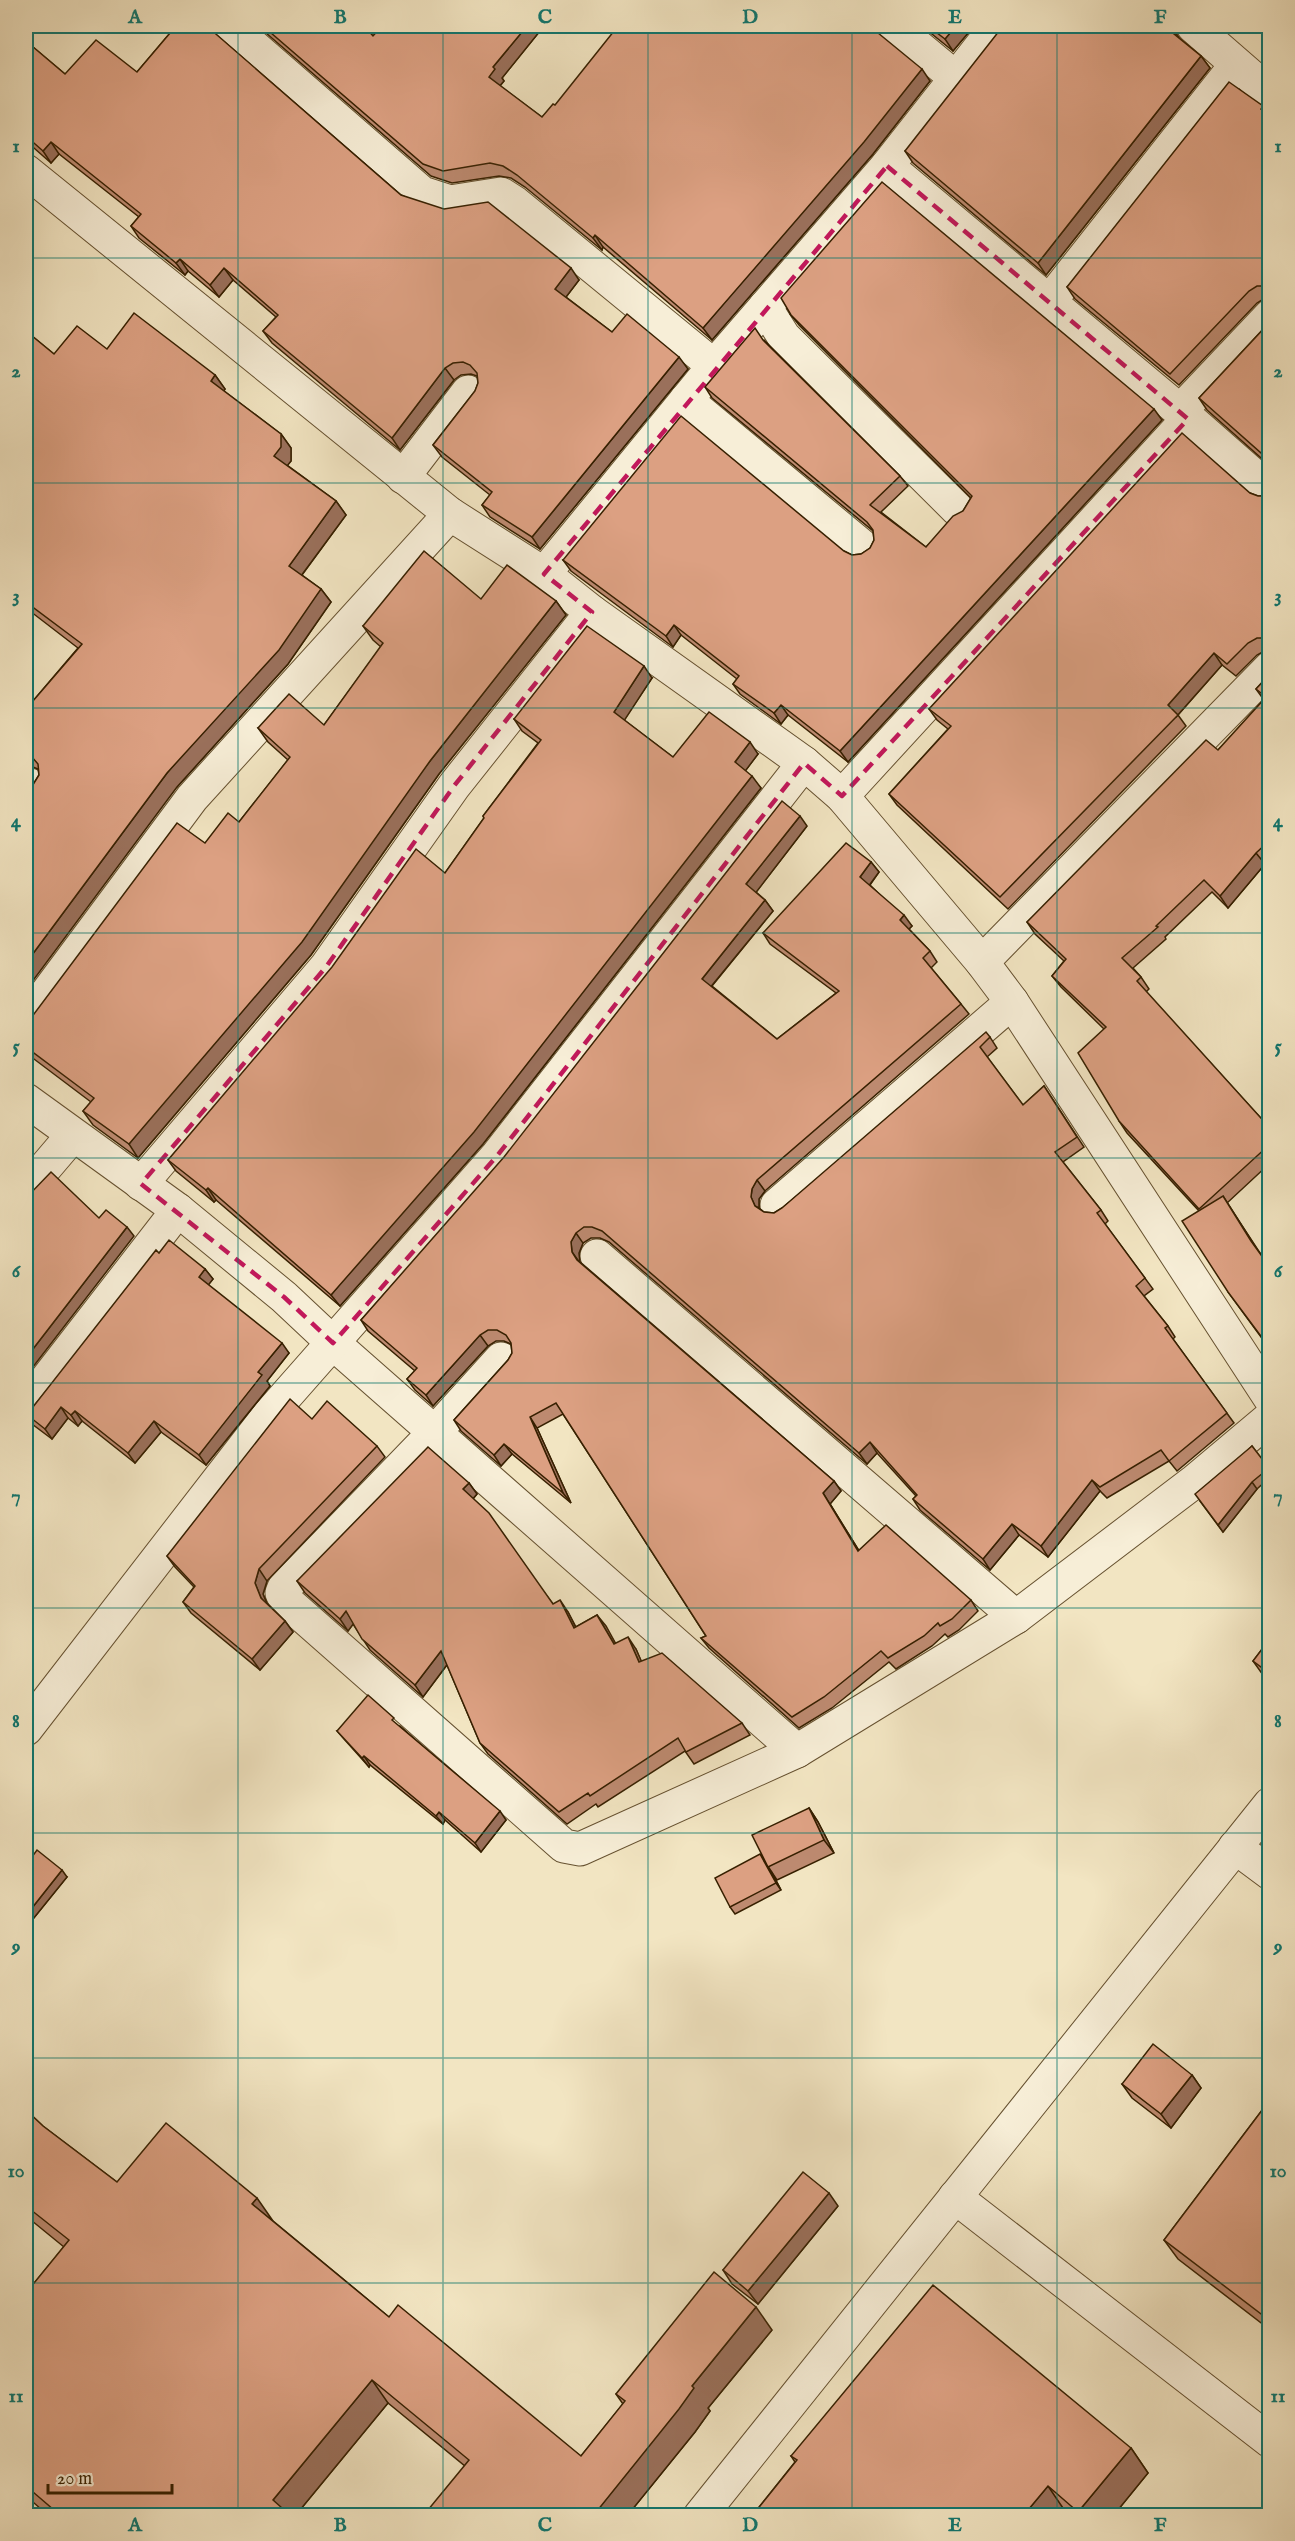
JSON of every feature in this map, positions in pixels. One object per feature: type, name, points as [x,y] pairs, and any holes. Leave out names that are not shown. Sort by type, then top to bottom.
[{"type":"street","points":[[230,26],[422,193],[450,202],[501,194],[714,366]]},
{"type":"street","points":[[893,26],[957,79]]},
{"type":"street","points":[[544,574],[714,366],[886,166],[997,26]]},
{"type":"street","points":[[1193,26],[1269,93]]},
{"type":"street","points":[[1049,302],[1236,64]]},
{"type":"street","points":[[886,166],[1184,415],[1269,490]]},
{"type":"street","points":[[26,171],[450,514],[544,574],[592,612],[804,763],[842,796],[982,962],[1012,1002],[1269,1398]]},
{"type":"street","points":[[765,307],[784,337],[957,509]]},
{"type":"street","points":[[842,796],[1184,415],[1269,315]]},
{"type":"street","points":[[403,477],[468,392]]},
{"type":"street","points":[[686,400],[862,547]]},
{"type":"street","points":[[26,1021],[192,798],[450,514]]},
{"type":"street","points":[[141,1184],[326,967],[454,786],[592,612]]},
{"type":"street","points":[[982,962],[1269,668]]},
{"type":"street","points":[[26,1729],[268,1416],[497,1156],[804,763]]},
{"type":"street","points":[[777,1205],[1012,1002]]},
{"type":"street","points":[[26,1100],[72,1136],[178,1210],[284,1297],[434,1433],[797,1750]]},
{"type":"street","points":[[26,1190],[72,1136]]},
{"type":"street","points":[[26,1406],[178,1210]]},
{"type":"street","points":[[597,1256],[1016,1617]]},
{"type":"street","points":[[501,1359],[434,1433],[284,1588],[282,1593],[286,1601],[564,1846],[580,1849],[797,1750],[1016,1617],[1195,1481],[1269,1418]]},
{"type":"street","points":[[700,2516],[1269,1804]]},
{"type":"street","points":[[1235,1847],[1269,1873]]},
{"type":"street","points":[[955,2197],[1269,2441]]},
{"type":"highlighted area","points":[[887,166],[1188,419],[842,796],[804,763],[497,1156],[333,1343],[284,1297],[141,1184],[326,967],[454,786],[592,612],[544,574]]},
{"type":"building","points":[[176,26],[207,26],[401,195],[444,209],[488,202],[571,268],[555,289],[612,332],[627,314],[679,357],[532,537],[482,505],[492,492],[433,445],[475,391],[478,383],[477,373],[470,365],[463,362],[453,363],[445,368],[392,438],[263,331],[278,315],[224,268],[210,285],[180,259],[176,263],[131,226],[141,214],[51,142],[43,151],[26,136],[26,41],[65,74],[96,40],[137,72]]},
{"type":"building","points":[[263,26],[364,26],[373,36],[382,26],[527,26],[493,67],[495,69],[489,77],[542,117],[553,104],[555,105],[618,26],[870,26],[922,69],[864,142],[703,328],[595,235],[593,238],[503,166],[490,163],[443,171],[423,164]]},
{"type":"building","points":[[928,26],[956,26],[945,39]]},
{"type":"building","points":[[1003,26],[1170,26],[1168,29],[1201,56],[1038,263],[905,151]]},
{"type":"building","points":[[1229,82],[1263,106],[1261,109],[1269,116],[1269,288],[1257,286],[1249,291],[1170,374],[1067,287]]},
{"type":"building","points":[[882,182],[1154,409],[840,751],[781,705],[774,713],[733,684],[739,676],[674,625],[666,636],[563,560],[681,416],[844,551],[852,555],[861,554],[870,548],[874,540],[873,530],[867,522],[705,387],[755,328],[763,340],[900,476],[870,505],[926,547],[953,516],[963,511],[972,496],[791,315],[781,298]]},
{"type":"building","points":[[134,313],[215,375],[211,381],[281,434],[281,447],[274,456],[336,501],[289,566],[321,589],[279,650],[167,773],[26,963],[26,792],[39,775],[38,764],[26,754],[26,707],[82,644],[26,602],[26,331],[54,354],[77,326],[107,349]]},
{"type":"building","points":[[1269,323],[1269,460],[1199,398]]},
{"type":"building","points":[[1182,433],[1250,493],[1258,496],[1269,495],[1269,640],[1257,638],[1248,643],[1227,664],[1214,653],[1168,705],[1178,715],[1000,897],[889,794],[951,726],[929,709]]},
{"type":"building","points":[[424,551],[481,599],[507,565],[556,601],[430,761],[302,942],[129,1144],[83,1111],[94,1098],[26,1047],[26,1023],[177,823],[205,843],[228,813],[239,822],[290,757],[258,728],[289,694],[324,725],[383,643],[363,626]]},
{"type":"building","points":[[587,626],[644,666],[614,712],[673,757],[709,712],[750,742],[735,762],[752,776],[474,1132],[331,1295],[208,1188],[206,1190],[168,1160],[332,967],[416,849],[445,873],[484,818],[483,816],[541,740],[514,719]]},
{"type":"building","points":[[1269,675],[1269,841],[1220,896],[1204,880],[1156,926],[1158,927],[1122,958],[1141,977],[1137,981],[1269,1127],[1269,1145],[1199,1209],[1119,1121],[1078,1053],[1106,1027],[1052,976],[1066,959],[1027,922],[1206,740],[1218,750],[1266,697],[1256,689]]},
{"type":"building","points":[[782,801],[800,816],[746,884],[765,900],[702,979],[777,1039],[839,991],[763,933],[846,843],[871,862],[860,877],[904,915],[900,920],[930,951],[923,958],[961,1004],[757,1180],[751,1197],[755,1206],[764,1212],[774,1213],[782,1208],[986,1032],[990,1037],[980,1047],[1023,1105],[1044,1086],[1077,1137],[1055,1152],[1101,1210],[1097,1213],[1145,1278],[1136,1286],[1168,1326],[1165,1328],[1227,1413],[1169,1461],[1161,1450],[1100,1487],[1092,1480],[1041,1546],[1012,1524],[983,1559],[913,1499],[917,1495],[870,1442],[859,1453],[602,1231],[584,1227],[576,1233],[571,1242],[572,1252],[577,1260],[834,1481],[823,1493],[858,1551],[886,1525],[971,1600],[952,1619],[940,1626],[938,1623],[924,1636],[888,1658],[881,1651],[824,1697],[792,1717],[701,1638],[706,1636],[556,1403],[530,1417],[563,1493],[504,1444],[494,1455],[454,1420],[508,1360],[512,1353],[511,1343],[506,1335],[497,1330],[488,1330],[480,1335],[426,1395],[407,1379],[417,1368],[361,1320],[504,1157]]},
{"type":"building","points":[[51,1172],[99,1218],[106,1210],[127,1227],[26,1358],[26,1198]]},
{"type":"building","points":[[1223,1196],[1269,1266],[1269,1341],[1266,1343],[1228,1292],[1182,1221]]},
{"type":"building","points":[[169,1240],[205,1269],[199,1277],[282,1343],[258,1372],[262,1375],[199,1455],[154,1421],[128,1453],[75,1411],[71,1415],[61,1407],[45,1429],[26,1412],[33,1407],[156,1250],[159,1253]]},
{"type":"building","points":[[290,1399],[312,1419],[327,1401],[377,1446],[259,1569],[255,1583],[261,1598],[285,1621],[252,1659],[183,1602],[195,1586],[167,1556]]},
{"type":"building","points":[[1252,1446],[1269,1468],[1252,1482],[1218,1525],[1195,1494]]},
{"type":"building","points":[[428,1447],[469,1483],[463,1489],[489,1513],[553,1604],[560,1600],[574,1628],[597,1615],[614,1644],[628,1637],[639,1662],[662,1653],[742,1723],[686,1752],[678,1738],[590,1796],[588,1793],[559,1812],[480,1743],[441,1651],[415,1685],[362,1639],[346,1611],[340,1619],[297,1581]]},
{"type":"building","points":[[1269,1640],[1269,1673],[1253,1661]]},
{"type":"building","points":[[368,1695],[394,1718],[392,1720],[500,1811],[475,1843],[439,1812],[436,1816],[364,1756],[362,1758],[337,1731]]},
{"type":"building","points":[[809,1808],[824,1840],[768,1867],[752,1835]]},
{"type":"building","points":[[37,1850],[62,1870],[28,1913],[26,1910],[26,1865]]},
{"type":"building","points":[[760,1854],[776,1883],[730,1907],[715,1878]]},
{"type":"building","points":[[1153,2044],[1192,2075],[1161,2114],[1122,2084]]},
{"type":"building","points":[[1269,2101],[1269,2320],[1164,2240]]},
{"type":"building","points":[[26,2110],[43,2126],[117,2182],[166,2123],[257,2198],[252,2204],[389,2317],[398,2305],[581,2456],[625,2401],[616,2394],[714,2272],[756,2307],[692,2386],[694,2388],[679,2409],[593,2516],[423,2516],[469,2460],[372,2380],[273,2500],[291,2516],[61,2516],[26,2486],[26,2293],[69,2240],[26,2206]]},
{"type":"building","points":[[803,2172],[829,2193],[748,2291],[723,2270]]},
{"type":"building","points":[[933,2285],[1131,2448],[1078,2512],[1048,2486],[1023,2516],[752,2516],[797,2460],[791,2456]]}]
